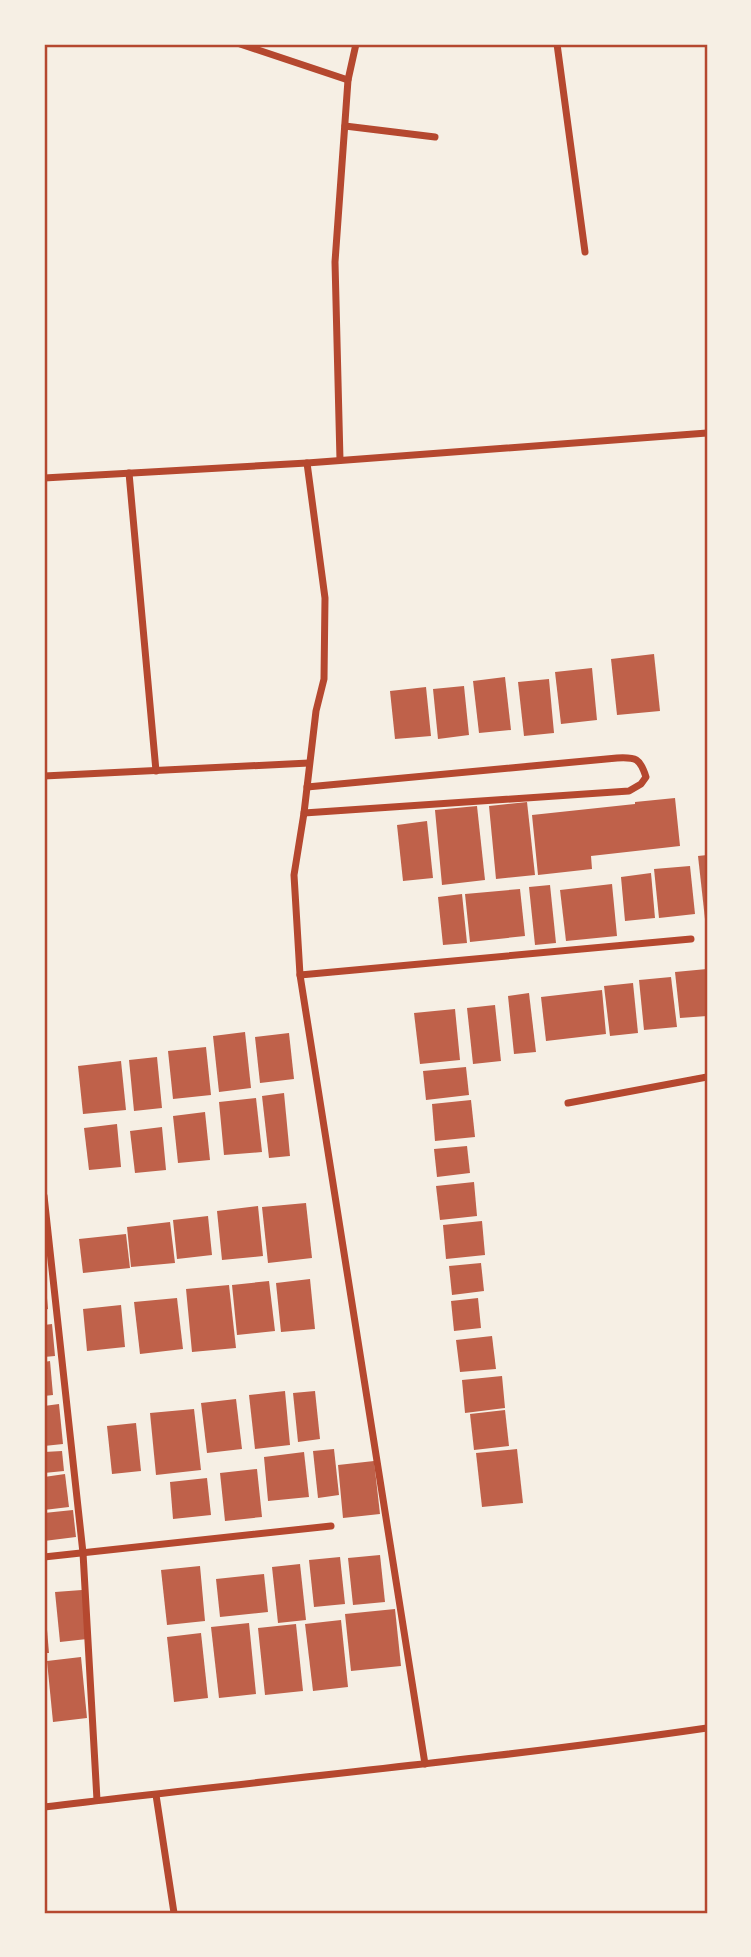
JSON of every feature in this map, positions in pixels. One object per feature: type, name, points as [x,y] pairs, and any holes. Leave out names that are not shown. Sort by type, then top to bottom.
[{"type":"street","points":[[240,44],[348,80]]},
{"type":"street","points":[[340,460],[335,262],[348,80],[356,44]]},
{"type":"street","points":[[557,44],[585,252]]},
{"type":"street","points":[[345,126],[435,137]]},
{"type":"street","points":[[44,478],[307,463],[707,433]]},
{"type":"street","points":[[307,463],[325,598],[324,679],[316,712],[294,875],[300,975],[425,1764]]},
{"type":"street","points":[[129,473],[156,771]]},
{"type":"street","points":[[304,813],[629,791],[641,784],[646,776],[642,764],[633,757],[307,787]]},
{"type":"street","points":[[44,776],[309,763]]},
{"type":"street","points":[[300,975],[691,939]]},
{"type":"street","points":[[568,1103],[707,1077]]},
{"type":"street","points":[[44,1196],[83,1553],[97,1800]]},
{"type":"street","points":[[44,1557],[331,1527]]},
{"type":"street","points":[[44,1807],[612,1742],[707,1728]]},
{"type":"street","points":[[156,1795],[174,1913]]},
{"type":"building","points":[[654,654],[660,711],[617,715],[611,659]]},
{"type":"building","points":[[592,668],[597,720],[561,724],[555,672]]},
{"type":"building","points":[[505,677],[511,730],[479,733],[473,681]]},
{"type":"building","points":[[549,679],[554,733],[524,736],[518,682]]},
{"type":"building","points":[[464,686],[469,735],[438,739],[433,689]]},
{"type":"building","points":[[426,687],[431,736],[395,739],[390,691]]},
{"type":"building","points":[[675,798],[680,846],[591,856],[592,869],[538,875],[532,815]]},
{"type":"building","points":[[527,802],[535,875],[496,879],[489,806]]},
{"type":"building","points":[[477,806],[485,880],[442,885],[435,810]]},
{"type":"building","points":[[427,821],[433,878],[403,881],[397,825]]},
{"type":"building","points":[[707,855],[707,919],[705,919],[698,856]]},
{"type":"building","points":[[690,866],[695,914],[659,918],[654,869]]},
{"type":"building","points":[[651,873],[655,918],[625,921],[621,877]]},
{"type":"building","points":[[612,884],[617,936],[566,941],[560,890]]},
{"type":"building","points":[[550,885],[556,943],[535,945],[529,887]]},
{"type":"building","points":[[520,889],[525,936],[470,942],[465,894]]},
{"type":"building","points":[[462,894],[467,943],[443,945],[438,897]]},
{"type":"building","points":[[707,969],[707,1016],[680,1018],[675,972]]},
{"type":"building","points":[[671,977],[677,1027],[644,1030],[639,980]]},
{"type":"building","points":[[633,983],[638,1033],[610,1036],[604,986]]},
{"type":"building","points":[[602,990],[606,1034],[546,1041],[541,997]]},
{"type":"building","points":[[529,993],[536,1052],[514,1054],[508,996]]},
{"type":"building","points":[[495,1005],[501,1061],[473,1064],[467,1008]]},
{"type":"building","points":[[455,1009],[460,1060],[420,1064],[414,1013]]},
{"type":"building","points":[[245,1032],[251,1088],[219,1092],[213,1036]]},
{"type":"building","points":[[289,1033],[294,1079],[260,1083],[255,1037]]},
{"type":"building","points":[[206,1047],[211,1095],[173,1099],[168,1051]]},
{"type":"building","points":[[157,1057],[162,1108],[134,1111],[129,1060]]},
{"type":"building","points":[[121,1061],[126,1110],[83,1114],[78,1066]]},
{"type":"building","points":[[466,1067],[469,1095],[426,1100],[423,1071]]},
{"type":"building","points":[[284,1093],[290,1156],[269,1158],[262,1096]]},
{"type":"building","points":[[256,1098],[262,1152],[224,1155],[219,1102]]},
{"type":"building","points":[[471,1100],[475,1137],[435,1141],[432,1104]]},
{"type":"building","points":[[205,1112],[210,1160],[178,1163],[173,1116]]},
{"type":"building","points":[[117,1124],[121,1167],[89,1170],[84,1128]]},
{"type":"building","points":[[162,1127],[166,1170],[135,1173],[130,1131]]},
{"type":"building","points":[[467,1146],[470,1173],[437,1177],[434,1149]]},
{"type":"building","points":[[474,1182],[477,1216],[440,1220],[436,1186]]},
{"type":"building","points":[[306,1203],[312,1258],[268,1263],[262,1207]]},
{"type":"building","points":[[258,1206],[263,1256],[222,1260],[217,1211]]},
{"type":"building","points":[[208,1216],[212,1255],[177,1259],[173,1220]]},
{"type":"building","points":[[482,1221],[485,1255],[446,1259],[443,1225]]},
{"type":"building","points":[[170,1222],[175,1263],[131,1267],[127,1227]]},
{"type":"building","points":[[126,1234],[130,1268],[83,1273],[79,1239]]},
{"type":"building","points":[[481,1263],[484,1291],[452,1295],[449,1266]]},
{"type":"building","points":[[310,1279],[315,1329],[281,1332],[276,1283]]},
{"type":"building","points":[[269,1281],[275,1331],[237,1335],[232,1285]]},
{"type":"building","points":[[229,1285],[236,1348],[192,1352],[186,1289]]},
{"type":"building","points":[[44,1287],[48,1309],[44,1310]]},
{"type":"building","points":[[177,1298],[183,1349],[140,1354],[134,1302]]},
{"type":"building","points":[[478,1298],[481,1328],[454,1331],[451,1301]]},
{"type":"building","points":[[121,1305],[125,1347],[87,1351],[83,1309]]},
{"type":"building","points":[[52,1324],[55,1356],[44,1357],[44,1325]]},
{"type":"building","points":[[492,1336],[496,1369],[460,1372],[456,1340]]},
{"type":"building","points":[[50,1361],[53,1395],[44,1396],[44,1362]]},
{"type":"building","points":[[502,1376],[505,1408],[465,1413],[462,1380]]},
{"type":"building","points":[[285,1391],[290,1445],[255,1449],[249,1395]]},
{"type":"building","points":[[315,1391],[320,1439],[298,1442],[293,1393]]},
{"type":"building","points":[[236,1399],[242,1449],[207,1453],[201,1403]]},
{"type":"building","points":[[59,1404],[63,1444],[44,1446],[44,1406]]},
{"type":"building","points":[[194,1409],[201,1470],[156,1475],[150,1413]]},
{"type":"building","points":[[505,1410],[509,1446],[474,1450],[470,1414]]},
{"type":"building","points":[[136,1423],[141,1471],[112,1474],[107,1426]]},
{"type":"building","points":[[334,1449],[339,1495],[318,1498],[313,1451]]},
{"type":"building","points":[[517,1449],[523,1503],[482,1507],[476,1453]]},
{"type":"building","points":[[62,1451],[64,1471],[44,1473],[44,1452]]},
{"type":"building","points":[[304,1452],[309,1497],[268,1501],[264,1457]]},
{"type":"building","points":[[374,1461],[380,1514],[343,1518],[338,1465]]},
{"type":"building","points":[[257,1469],[262,1517],[225,1521],[220,1473]]},
{"type":"building","points":[[65,1474],[69,1507],[44,1510],[44,1477]]},
{"type":"building","points":[[207,1478],[211,1515],[173,1519],[170,1482]]},
{"type":"building","points":[[73,1510],[76,1537],[44,1541],[44,1513]]},
{"type":"building","points":[[380,1555],[385,1602],[353,1605],[348,1558]]},
{"type":"building","points":[[340,1557],[345,1604],[314,1607],[309,1560]]},
{"type":"building","points":[[300,1564],[306,1620],[278,1623],[272,1567]]},
{"type":"building","points":[[200,1566],[205,1621],[167,1625],[161,1570]]},
{"type":"building","points":[[264,1574],[268,1612],[220,1617],[216,1579]]},
{"type":"building","points":[[82,1590],[87,1639],[60,1642],[55,1592]]},
{"type":"building","points":[[395,1609],[401,1666],[351,1671],[345,1614]]},
{"type":"building","points":[[46,1618],[49,1653],[44,1653]]},
{"type":"building","points":[[341,1620],[348,1687],[313,1691],[305,1624]]},
{"type":"building","points":[[249,1623],[256,1694],[219,1698],[211,1627]]},
{"type":"building","points":[[296,1624],[303,1691],[265,1695],[258,1628]]},
{"type":"building","points":[[201,1633],[208,1698],[174,1702],[167,1637]]},
{"type":"building","points":[[81,1657],[87,1718],[53,1722],[47,1661]]}]
